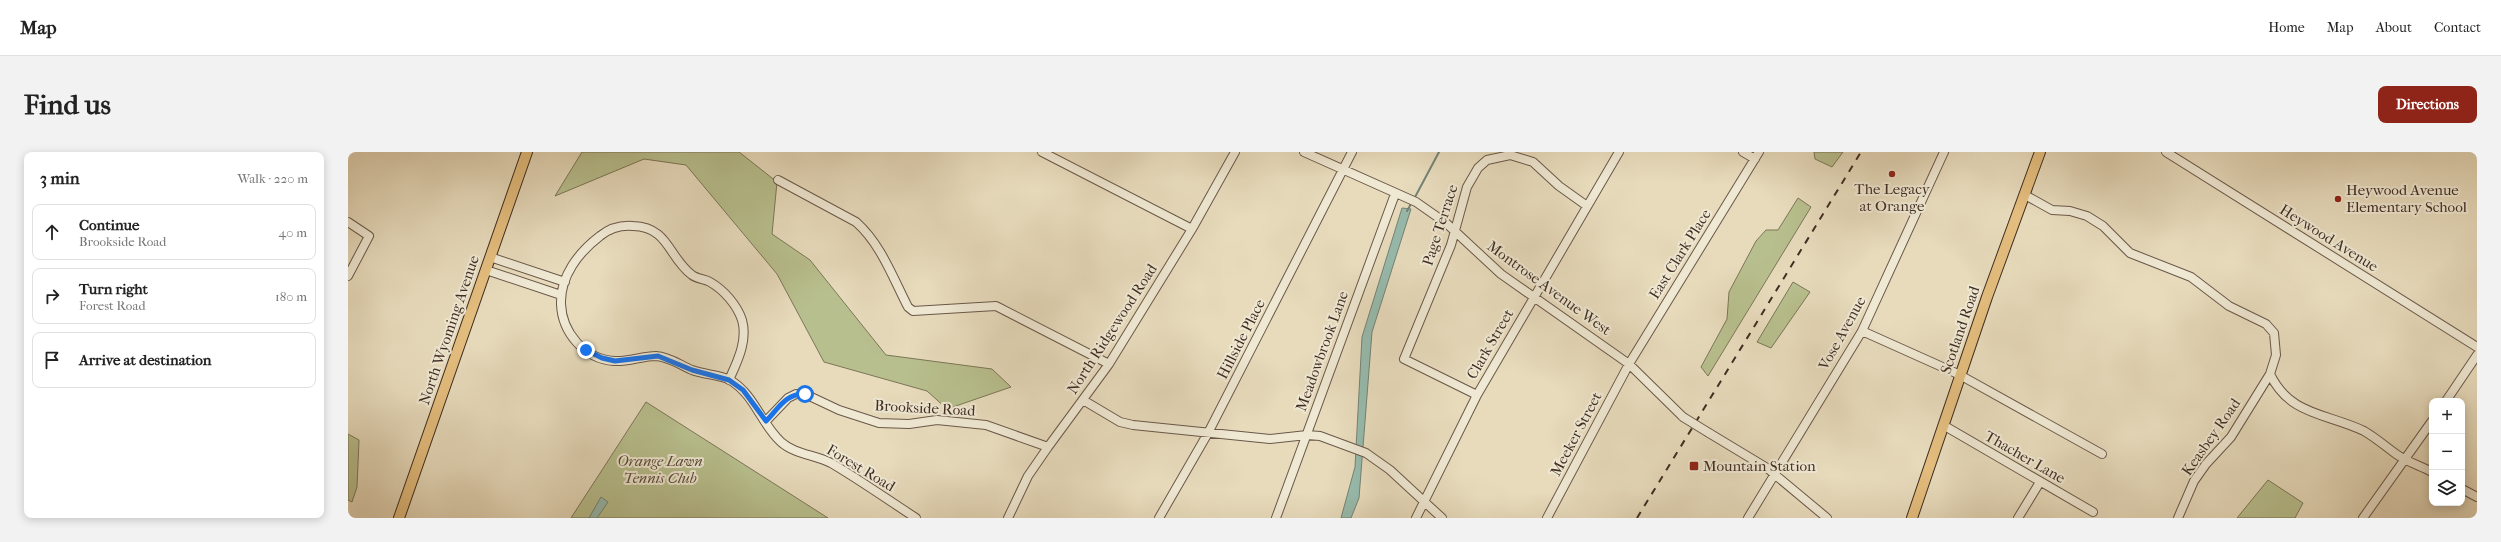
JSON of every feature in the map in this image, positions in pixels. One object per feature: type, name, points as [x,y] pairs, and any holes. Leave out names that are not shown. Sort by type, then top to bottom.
[{"type":"main road","name":"North Wyoming Avenue","points":[[399,518],[527,152]]},
{"type":"main road","name":"Scotland Road","points":[[1912,518],[1960,375],[2040,152]]},
{"type":"street","points":[[1042,152],[1192,229]]},
{"type":"street","name":"North Ridgewood Road","points":[[1008,518],[1028,476],[1109,364],[1192,229],[1235,152]]},
{"type":"street","name":"Montrose Avenue West","points":[[1304,152],[1395,194],[1416,202],[1455,231],[1501,274],[1629,364],[1683,417],[1775,474],[1827,518]]},
{"type":"street","name":"Hillside Place","points":[[1159,518],[1208,434],[1352,152]]},
{"type":"street","name":"Clark Street","points":[[1416,518],[1477,395],[1619,152]]},
{"type":"street","points":[[1743,152],[1757,155]]},
{"type":"street","name":"Vose Avenue","points":[[1748,518],[1862,331],[1944,152]]},
{"type":"street","name":"Heywood Avenue","points":[[2166,152],[2477,348]]},
{"type":"street","name":"Page Terrace","points":[[1477,395],[1404,359],[1455,231],[1459,212],[1472,177],[1488,160],[1498,156],[1510,155],[1533,162],[1559,186],[1587,206]]},
{"type":"street","name":"East Clark Place","points":[[1629,364],[1757,155]]},
{"type":"street","points":[[778,180],[856,222],[866,231],[877,247],[908,307],[914,311],[996,306],[1109,364]]},
{"type":"street","name":"Meadowbrook Lane","points":[[1276,518],[1395,194]]},
{"type":"street","name":"Keasbey Road","points":[[2025,195],[2034,199],[2043,207],[2070,211],[2087,216],[2103,226],[2130,253],[2191,277],[2229,306],[2266,324],[2274,333],[2277,345],[2270,374],[2231,438],[2206,464],[2194,481],[2178,518]]},
{"type":"street","points":[[348,222],[368,236],[348,276]]},
{"type":"street","points":[[486,270],[561,295],[573,263],[583,251],[611,229],[627,226],[646,226],[658,233],[684,267],[694,276],[717,286],[737,310],[742,322],[742,347],[729,380]]},
{"type":"street","points":[[490,257],[565,282]]},
{"type":"street","name":"Forest Road","points":[[561,295],[565,326],[575,341],[586,350],[602,358],[615,361],[658,356],[692,370],[729,380],[743,390],[781,442],[790,448],[831,463],[916,518]]},
{"type":"street","points":[[1862,331],[1960,375],[2102,454]]},
{"type":"street","points":[[2448,398],[2477,356]]},
{"type":"street","name":"Meeker Street","points":[[1547,518],[1629,364]]},
{"type":"street","points":[[2270,374],[2281,394],[2303,409],[2363,431],[2406,460],[2429,471]]},
{"type":"street","name":"Brookside Road","points":[[766,421],[788,398],[796,394],[805,394],[839,410],[879,423],[909,424],[937,420],[986,425],[1048,447]]},
{"type":"street","points":[[1083,400],[1120,422],[1208,434],[1270,439],[1307,435],[1320,436],[1366,453],[1390,470],[1442,518]]},
{"type":"street","name":"Thacher Lane","points":[[1943,425],[2093,512]]},
{"type":"street","points":[[2363,518],[2406,460],[2429,426]]},
{"type":"street","points":[[2018,518],[2040,482]]},
{"type":"street","points":[[2465,491],[2477,497]]},
{"type":"green space","points":[[582,152],[739,152],[777,182],[772,234],[810,260],[886,355],[992,369],[1011,387],[947,409],[927,391],[824,362],[777,274],[686,165],[644,159],[555,196]]},
{"type":"green space","points":[[1814,152],[1843,152],[1832,167],[1815,159]]},
{"type":"green space","points":[[1798,198],[1811,207],[1708,376],[1701,367],[1727,319],[1729,292],[1756,241],[1766,230],[1778,230]]},
{"type":"green space","points":[[1793,282],[1810,292],[1771,348],[1757,342]]},
{"type":"green space","name":"Orange Lawn Tennis Club","points":[[646,402],[828,518],[571,518]]},
{"type":"green space","points":[[348,434],[359,440],[357,487],[352,502],[348,500]]},
{"type":"green space","points":[[2268,480],[2303,503],[2295,518],[2237,518]]},
{"type":"shaded area","points":[[1402,208],[1411,209],[1372,332],[1359,498],[1351,518],[1341,518],[1355,467],[1362,337]]},
{"type":"shaded area","points":[[601,497],[608,502],[597,518],[589,518]]},
{"type":"waterway","points":[[1414,199],[1439,152]]},
{"type":"waterway","points":[[1407,211],[1412,202]]},
{"type":"railway","points":[[1637,518],[1861,152]]},
{"type":"place","name":"The Legacy at Orange","points":[[1892,174]]},
{"type":"place","name":"Heywood Avenue Elementary School","points":[[2338,199]]},
{"type":"place","name":"Mountain Station","points":[[1694,466]]},
{"type":"route","points":[[586,350],[602,358],[615,361],[644,356],[658,356],[679,363],[692,370],[714,374],[729,380],[743,390],[752,400],[766,421],[788,398],[796,394],[805,394]]}]
